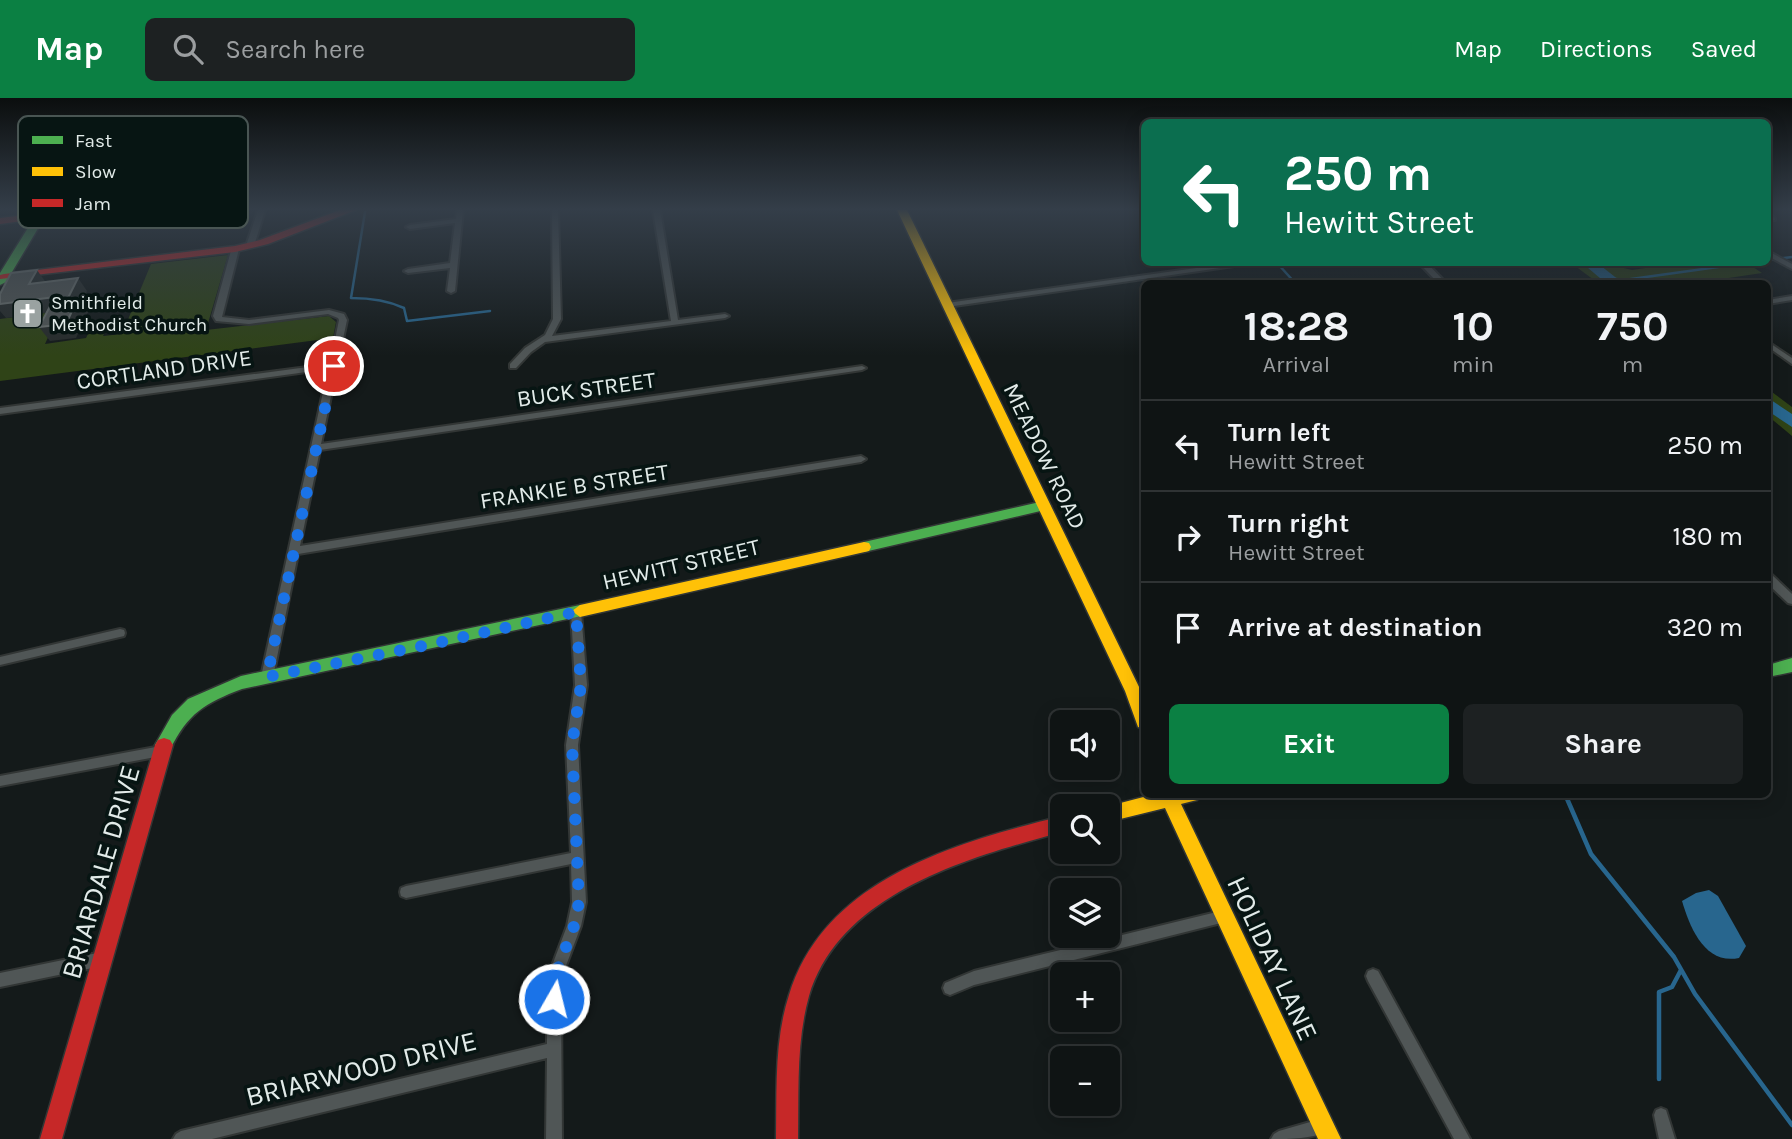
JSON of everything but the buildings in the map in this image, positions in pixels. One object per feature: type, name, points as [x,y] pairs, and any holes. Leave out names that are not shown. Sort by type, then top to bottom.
[{"type":"street","points":[[2,280],[15,259]]},
{"type":"street","points":[[2,280],[158,259]]},
{"type":"street","points":[[238,259],[219,303],[219,319],[238,323],[317,313],[336,314],[343,320],[267,677]]},
{"type":"street","points":[[451,292],[455,259]]},
{"type":"street","points":[[513,366],[542,340],[557,319],[556,259]]},
{"type":"street","points":[[664,259],[675,323]]},
{"type":"street","name":"MEADOW ROAD","points":[[925,259],[1133,691],[1141,714]]},
{"type":"street","points":[[408,271],[454,265]]},
{"type":"street","points":[[1159,280],[1237,266]]},
{"type":"street","points":[[1425,266],[1440,280]]},
{"type":"street","points":[[947,305],[1141,282]]},
{"type":"street","points":[[1771,302],[1792,298]]},
{"type":"street","points":[[542,340],[725,316]]},
{"type":"street","points":[[1771,346],[1792,362]]},
{"type":"street","name":"CORTLAND DRIVE","points":[[0,411],[334,366]]},
{"type":"street","name":"BUCK STREET","points":[[316,447],[862,368]]},
{"type":"street","name":"FRANKIE B STREET","points":[[293,551],[861,459]]},
{"type":"street","name":"HEWITT STREET","points":[[267,677],[419,647],[1044,506]]},
{"type":"street","points":[[1771,581],[1792,600]]},
{"type":"street","points":[[554,1139],[557,971],[574,926],[579,902],[572,745],[581,685],[576,612]]},
{"type":"street","points":[[0,661],[120,633]]},
{"type":"street","points":[[1771,670],[1792,665]]},
{"type":"street","name":"BRIARDALE DRIVE","points":[[51,1139],[161,751],[174,722],[196,700],[267,677]]},
{"type":"street","points":[[0,781],[161,751]]},
{"type":"street","points":[[1120,811],[1164,798]]},
{"type":"street","name":"HOLIDAY LANE","points":[[1168,798],[1327,1133]]},
{"type":"street","points":[[787,1139],[791,1053],[797,1008],[806,977],[839,927],[870,902],[949,857],[981,844],[1050,827]]},
{"type":"street","points":[[406,892],[577,857]]},
{"type":"street","points":[[950,988],[974,978],[1225,916]]},
{"type":"street","points":[[0,980],[102,959]]},
{"type":"street","points":[[1373,976],[1462,1139]]},
{"type":"street","name":"BRIARWOOD DRIVE","points":[[181,1139],[554,1049]]},
{"type":"street","points":[[1661,1115],[1667,1139]]},
{"type":"street","points":[[1279,1139],[1327,1133]]},
{"type":"green space","points":[[197,259],[227,259],[206,330],[329,316],[336,322],[333,338],[0,381],[0,319],[60,311],[45,344],[86,338],[88,334],[105,331],[103,336],[122,334],[151,264]]},
{"type":"green space","points":[[1575,266],[1615,266],[1632,270],[1659,266],[1752,266],[1762,273],[1715,280],[1594,280]]},
{"type":"green space","points":[[1771,391],[1792,407],[1792,436],[1771,418]]},
{"type":"water","points":[[1709,890],[1718,896],[1746,946],[1739,958],[1727,959],[1708,950],[1689,922],[1682,901],[1696,893]]},
{"type":"waterway","points":[[357,259],[351,298],[398,305],[404,308],[407,321],[490,311]]},
{"type":"waterway","points":[[1771,260],[1779,259]]},
{"type":"waterway","points":[[1280,266],[1292,280]]},
{"type":"waterway","points":[[1592,266],[1612,280]]},
{"type":"waterway","points":[[1624,280],[1725,266]]},
{"type":"waterway","points":[[1608,278],[1624,280]]},
{"type":"waterway","points":[[1771,405],[1792,422]]},
{"type":"waterway","points":[[1567,798],[1591,854],[1674,957],[1695,994],[1792,1125]]},
{"type":"waterway","points":[[1659,1079],[1659,992],[1672,987],[1681,970]]},
{"type":"traffic: fast","points":[[0,282],[14,259]]},
{"type":"traffic: fast","points":[[864,547],[1044,506]]},
{"type":"traffic: fast","points":[[164,745],[185,711],[203,698],[241,683],[580,611]]},
{"type":"traffic: fast","points":[[1771,670],[1792,665]]},
{"type":"traffic: slow","points":[[925,259],[1133,691],[1141,714]]},
{"type":"traffic: slow","points":[[580,611],[864,547]]},
{"type":"traffic: slow","points":[[1169,798],[1330,1139]]},
{"type":"traffic: slow","points":[[1120,811],[1174,798]]},
{"type":"traffic: jam","points":[[4,277],[156,259]]},
{"type":"traffic: jam","points":[[51,1139],[164,745]]},
{"type":"traffic: jam","points":[[787,1139],[789,1056],[794,1015],[806,976],[825,943],[850,915],[881,892],[915,873],[989,844],[1050,827]]},
{"type":"place","name":"Smithfield Methodist Church","points":[[28,313]]},
{"type":"route","points":[[334,366],[267,677],[576,612],[581,685],[572,745],[579,902],[574,926],[557,971],[554,999]]}]
